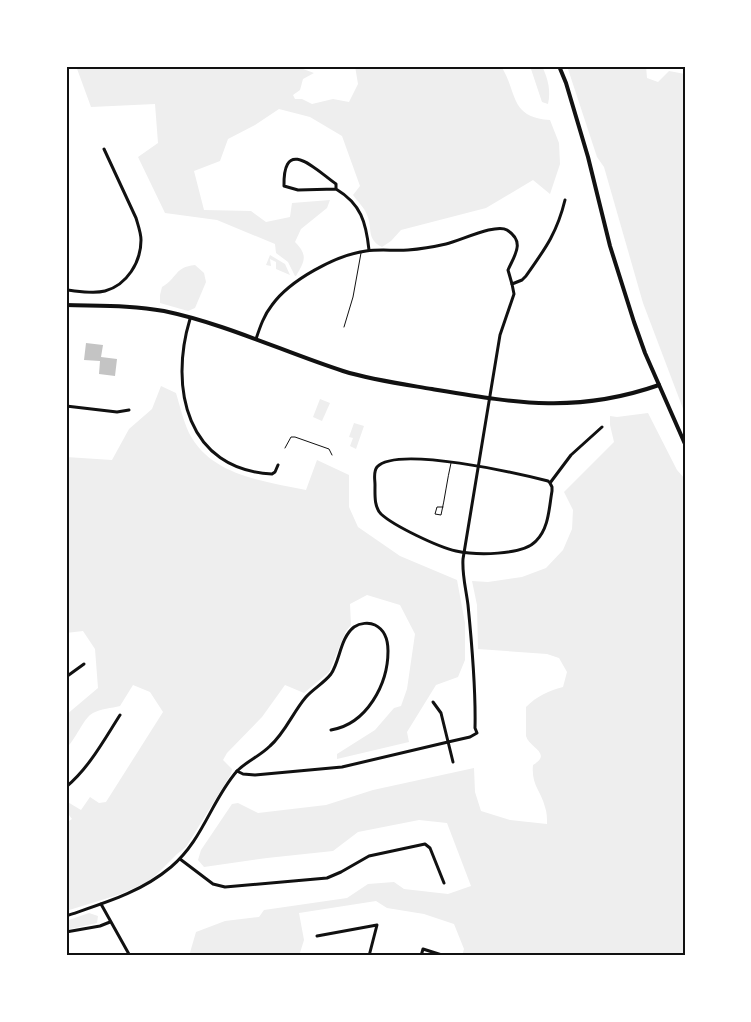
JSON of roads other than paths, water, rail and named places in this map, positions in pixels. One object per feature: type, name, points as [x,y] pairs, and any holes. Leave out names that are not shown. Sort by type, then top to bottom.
[{"type":"street","points":[[557,66],[566,83],[622,286],[645,353],[685,444]]},
{"type":"street","points":[[66,290],[103,291],[118,285],[134,267],[140,248],[140,230],[136,218],[104,148]]},
{"type":"street","points":[[336,189],[336,184],[304,161],[297,159],[286,165],[284,170],[284,186],[298,190],[336,189],[348,196],[358,208],[366,228],[369,250]]},
{"type":"street","points":[[512,284],[524,278],[551,239],[559,223],[565,200]]},
{"type":"street","points":[[237,772],[254,775],[342,767],[470,737],[477,732],[474,728],[474,677],[463,572],[500,335],[512,300],[512,284],[508,270],[516,255],[517,244],[510,232],[501,228],[491,229],[457,242],[422,249],[369,250],[335,261],[298,280],[276,299],[268,311],[256,339]]},
{"type":"street","points":[[66,305],[132,307],[164,312],[256,339],[364,377],[489,398],[519,402],[566,404],[636,394],[659,385]]},
{"type":"street","points":[[190,319],[184,349],[183,381],[188,414],[201,439],[220,458],[251,472],[272,474],[275,472],[278,464]]},
{"type":"street","points":[[66,406],[117,412],[129,410]]},
{"type":"street","points":[[550,483],[571,455],[602,427]]},
{"type":"street","points":[[416,459],[451,462],[513,472],[548,481],[552,491],[545,529],[535,543],[522,550],[505,553],[454,551],[422,538],[380,513],[376,503],[375,471],[379,466],[385,462],[416,459]]},
{"type":"street","points":[[66,916],[102,904],[145,886],[180,858],[192,846],[219,798],[237,772],[245,764],[270,747],[305,698],[331,674],[349,632],[358,625],[370,624],[376,626],[383,632],[388,644],[386,675],[366,710],[341,728],[332,730]]},
{"type":"street","points":[[66,677],[84,664]]},
{"type":"street","points":[[433,702],[441,713],[453,762]]},
{"type":"street","points":[[66,787],[76,779],[90,761],[120,715]]},
{"type":"street","points":[[180,858],[213,884],[225,887],[327,878],[342,872],[369,856],[425,844],[430,848],[444,883]]},
{"type":"street","points":[[102,904],[130,956]]},
{"type":"street","points":[[66,932],[100,926],[110,922]]},
{"type":"street","points":[[317,936],[377,925],[369,956]]},
{"type":"street","points":[[421,956],[423,949],[445,956]]},
{"type":"lane","points":[[344,327],[353,297],[361,252]]},
{"type":"lane","points":[[285,448],[291,437],[295,437],[329,449],[332,455]]},
{"type":"lane","points":[[443,507],[451,462]]}]
